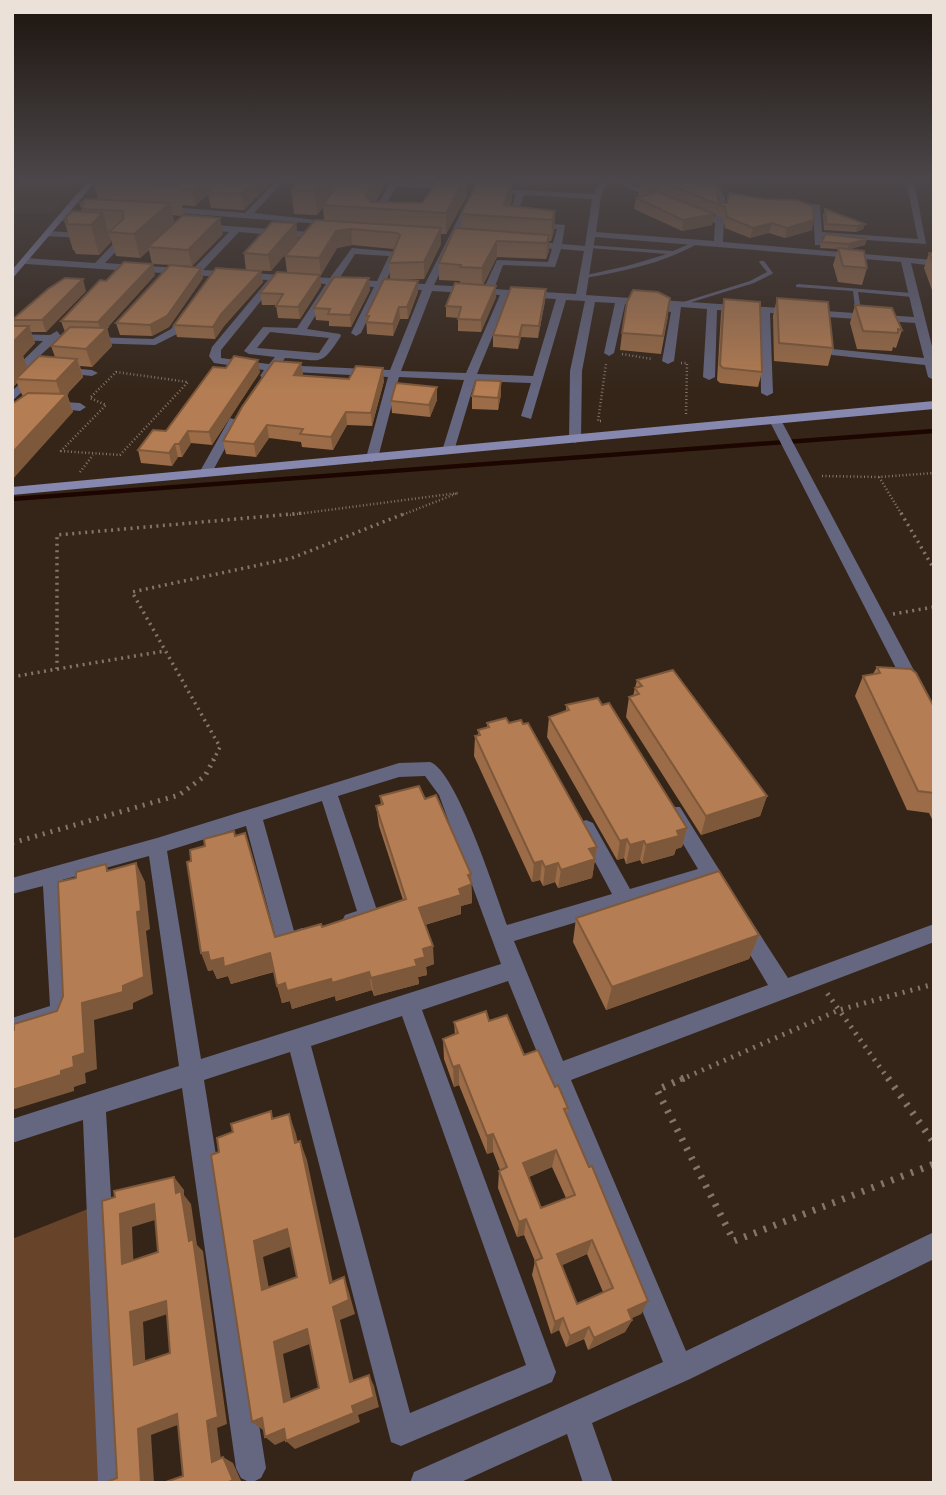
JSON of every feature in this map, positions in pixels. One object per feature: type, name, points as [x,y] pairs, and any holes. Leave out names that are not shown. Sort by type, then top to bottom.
[{"type":"street","points":[[12,276],[32,251]]},
{"type":"street","points":[[98,265],[112,251]]},
{"type":"street","points":[[196,272],[216,251]]},
{"type":"street","points":[[300,331],[352,251],[395,254],[356,333]]},
{"type":"street","points":[[372,458],[380,419],[396,373],[445,251]]},
{"type":"street","points":[[488,291],[500,262],[552,265],[555,251]]},
{"type":"street","points":[[575,439],[579,358],[586,297],[584,276],[588,251]]},
{"type":"street","points":[[791,251],[934,262]]},
{"type":"street","points":[[909,251],[912,295],[934,377]]},
{"type":"street","points":[[139,268],[149,260]]},
{"type":"street","points":[[20,264],[98,265],[169,270],[196,272],[212,278],[279,272],[332,281],[562,295],[677,309],[668,361]]},
{"type":"street","points":[[234,274],[243,264]]},
{"type":"street","points":[[109,277],[119,267]]},
{"type":"street","points":[[160,280],[169,270]]},
{"type":"street","points":[[279,272],[214,356],[218,361],[272,368],[535,380]]},
{"type":"street","points":[[448,451],[471,376],[506,292]]},
{"type":"street","points":[[527,416],[535,380],[562,295]]},
{"type":"street","points":[[12,337],[155,342],[175,331],[195,302]]},
{"type":"street","points":[[621,302],[859,316],[934,317]]},
{"type":"street","points":[[610,353],[621,302]]},
{"type":"street","points":[[709,377],[712,306]]},
{"type":"street","points":[[765,310],[767,393]]},
{"type":"street","points":[[12,378],[18,367],[63,328]]},
{"type":"street","points":[[267,329],[336,336],[322,357],[282,354],[249,351],[267,329]]},
{"type":"street","points":[[105,341],[114,331]]},
{"type":"street","points":[[17,402],[49,361],[72,339]]},
{"type":"street","points":[[832,352],[930,359]]},
{"type":"street","points":[[258,388],[282,354]]},
{"type":"street","points":[[18,367],[49,361],[92,373]]},
{"type":"street","points":[[17,402],[80,408]]},
{"type":"street","points":[[12,491],[934,405]]},
{"type":"street","points":[[205,473],[243,408]]},
{"type":"street","points":[[775,420],[934,725]]},
{"type":"street","points":[[12,886],[158,846],[399,770],[430,769],[447,792],[514,970],[680,1369]]},
{"type":"street","points":[[252,815],[287,942],[369,916],[328,792]]},
{"type":"street","points":[[663,795],[784,991]]},
{"type":"street","points":[[580,817],[625,899]]},
{"type":"street","points":[[158,846],[251,1468]]},
{"type":"street","points":[[501,936],[711,873]]},
{"type":"street","points":[[12,1029],[61,1013],[52,874]]},
{"type":"street","points":[[557,1074],[934,933]]},
{"type":"street","points":[[12,1130],[514,970]]},
{"type":"street","points":[[298,1039],[401,1432],[542,1372],[409,1004]]},
{"type":"street","points":[[94,1104],[113,1483]]},
{"type":"street","points":[[425,1483],[680,1369],[934,1245]]},
{"type":"street","points":[[575,1415],[598,1483]]},
{"type":"lane","points":[[644,251],[677,253]]},
{"type":"lane","points":[[584,276],[629,269],[681,251]]},
{"type":"lane","points":[[680,304],[752,282],[770,273],[762,262]]},
{"type":"lane","points":[[798,286],[912,295]]},
{"type":"lane","points":[[855,290],[859,316]]},
{"type":"path","points":[[610,353],[687,363],[685,417]]},
{"type":"path","points":[[579,358],[607,361],[598,421],[610,421]]},
{"type":"path","points":[[117,372],[188,382],[120,455],[93,455],[61,451],[106,405],[90,398],[117,372]]},
{"type":"path","points":[[68,486],[93,455]]},
{"type":"path","points":[[804,475],[879,477],[934,473]]},
{"type":"path","points":[[879,477],[934,569]]},
{"type":"path","points":[[12,843],[178,795],[205,776],[220,747],[132,592],[292,558],[458,493],[291,515],[57,535],[57,669]]},
{"type":"path","points":[[877,617],[934,607]]},
{"type":"path","points":[[12,677],[165,651]]},
{"type":"path","points":[[816,979],[934,1143]]},
{"type":"path","points":[[934,984],[839,1010],[657,1090],[734,1241],[934,1164]]},
{"type":"shaded area","points":[[103,1203],[128,1483],[12,1483],[12,1239]]},
{"type":"building","points":[[246,251],[272,251],[268,255],[244,253]]},
{"type":"building","points":[[289,251],[324,251],[319,258],[285,256]]},
{"type":"building","points":[[394,251],[430,251],[424,262],[389,263]]},
{"type":"building","points":[[445,251],[492,251],[482,268],[439,263]]},
{"type":"building","points":[[839,251],[864,251],[867,268],[843,266]]},
{"type":"building","points":[[124,262],[153,264],[98,322],[61,321],[100,280],[106,281]]},
{"type":"building","points":[[170,265],[201,268],[167,316],[150,325],[116,323]]},
{"type":"building","points":[[216,268],[261,271],[221,314],[213,327],[174,325]]},
{"type":"building","points":[[277,272],[320,275],[298,307],[276,306],[283,294],[260,293]]},
{"type":"building","points":[[334,277],[369,278],[350,315],[328,314],[330,309],[314,308]]},
{"type":"building","points":[[65,278],[83,279],[42,320],[12,320],[48,289]]},
{"type":"building","points":[[384,279],[418,281],[407,307],[399,307],[393,324],[366,322],[369,316],[366,316]]},
{"type":"building","points":[[455,283],[496,286],[481,320],[458,319],[461,307],[446,306]]},
{"type":"building","points":[[511,287],[546,289],[539,326],[522,325],[519,337],[493,335]]},
{"type":"building","points":[[633,290],[658,292],[670,298],[663,336],[622,333],[627,302]]},
{"type":"building","points":[[777,298],[828,302],[833,348],[779,343]]},
{"type":"building","points":[[724,299],[760,302],[762,372],[723,368],[720,365]]},
{"type":"building","points":[[855,305],[892,308],[902,330],[898,329],[898,333],[863,331]]},
{"type":"building","points":[[12,326],[29,326],[12,343]]},
{"type":"building","points":[[70,327],[107,328],[86,349],[51,346]]},
{"type":"building","points":[[39,356],[77,359],[56,381],[16,379]]},
{"type":"building","points":[[234,356],[258,360],[209,432],[188,431],[169,453],[138,450],[153,430],[166,431],[213,367],[226,368]]},
{"type":"building","points":[[274,361],[301,363],[294,375],[349,379],[356,366],[383,368],[371,413],[346,412],[331,437],[300,434],[303,429],[267,425],[254,444],[223,441],[242,407]]},
{"type":"building","points":[[476,380],[501,381],[498,398],[472,396]]},
{"type":"building","points":[[396,383],[437,387],[429,405],[391,401]]},
{"type":"building","points":[[28,393],[67,394],[12,453],[12,404]]},
{"type":"building","points":[[877,667],[911,669],[916,673],[934,707],[934,793],[918,791],[863,676],[880,673]]},
{"type":"building","points":[[673,670],[767,796],[706,816],[629,697],[639,694],[635,688],[642,686],[637,680]]},
{"type":"building","points":[[598,698],[602,705],[609,703],[687,828],[677,831],[679,836],[646,845],[644,841],[630,845],[627,839],[620,841],[549,717],[569,710],[566,705]]},
{"type":"building","points":[[506,718],[509,723],[521,720],[523,724],[528,723],[597,847],[589,849],[595,859],[561,870],[558,863],[545,867],[542,861],[534,863],[475,736],[480,735],[478,730],[489,727],[487,723]]},
{"type":"building","points":[[419,786],[425,799],[436,795],[471,874],[468,875],[472,884],[459,889],[461,895],[419,908],[433,946],[423,949],[425,957],[415,960],[417,966],[371,978],[369,972],[332,983],[331,979],[287,991],[285,983],[277,986],[270,953],[224,967],[223,958],[210,961],[208,952],[201,953],[187,862],[191,861],[190,850],[205,846],[204,839],[234,831],[235,836],[245,833],[275,937],[321,924],[322,927],[406,899],[376,806],[383,804],[380,796]]},
{"type":"building","points":[[136,863],[141,911],[137,912],[144,977],[123,986],[123,992],[82,1003],[85,1053],[73,1057],[74,1067],[61,1071],[61,1075],[12,1090],[14,1024],[57,1011],[63,996],[58,882],[76,878],[76,872],[106,864],[107,871]]},
{"type":"building","points":[[719,871],[759,935],[612,987],[576,918]]},
{"type":"building","points":[[486,1011],[489,1021],[507,1015],[524,1055],[538,1050],[555,1087],[558,1085],[568,1108],[564,1109],[589,1167],[592,1166],[648,1301],[628,1310],[632,1320],[594,1338],[589,1327],[570,1336],[563,1318],[555,1322],[535,1261],[542,1258],[526,1219],[519,1222],[499,1171],[507,1167],[493,1134],[487,1136],[459,1065],[453,1067],[443,1039],[458,1033],[454,1022]],"holes":[[[556,1150],[575,1195],[541,1208],[523,1163]],[[592,1240],[613,1288],[577,1304],[557,1254]]]},
{"type":"building","points":[[271,1111],[272,1119],[289,1114],[295,1143],[300,1141],[330,1283],[344,1277],[349,1300],[333,1307],[350,1382],[369,1375],[374,1397],[352,1406],[354,1413],[286,1441],[284,1429],[265,1437],[262,1418],[252,1422],[211,1155],[219,1152],[217,1138],[233,1132],[231,1124]],"holes":[[[287,1229],[297,1277],[262,1290],[254,1241]],[[307,1329],[319,1388],[284,1402],[274,1342]]]},
{"type":"building","points":[[174,1177],[176,1193],[181,1191],[189,1241],[193,1239],[218,1417],[207,1421],[212,1462],[223,1457],[233,1480],[227,1483],[163,1483],[183,1476],[177,1414],[138,1429],[141,1483],[109,1483],[117,1478],[102,1201],[115,1197],[114,1191]],"holes":[[[154,1204],[158,1252],[122,1264],[120,1214]],[[166,1301],[170,1353],[134,1365],[130,1312]]]},
{"type":"waterway","points":[[12,499],[934,431]]}]
